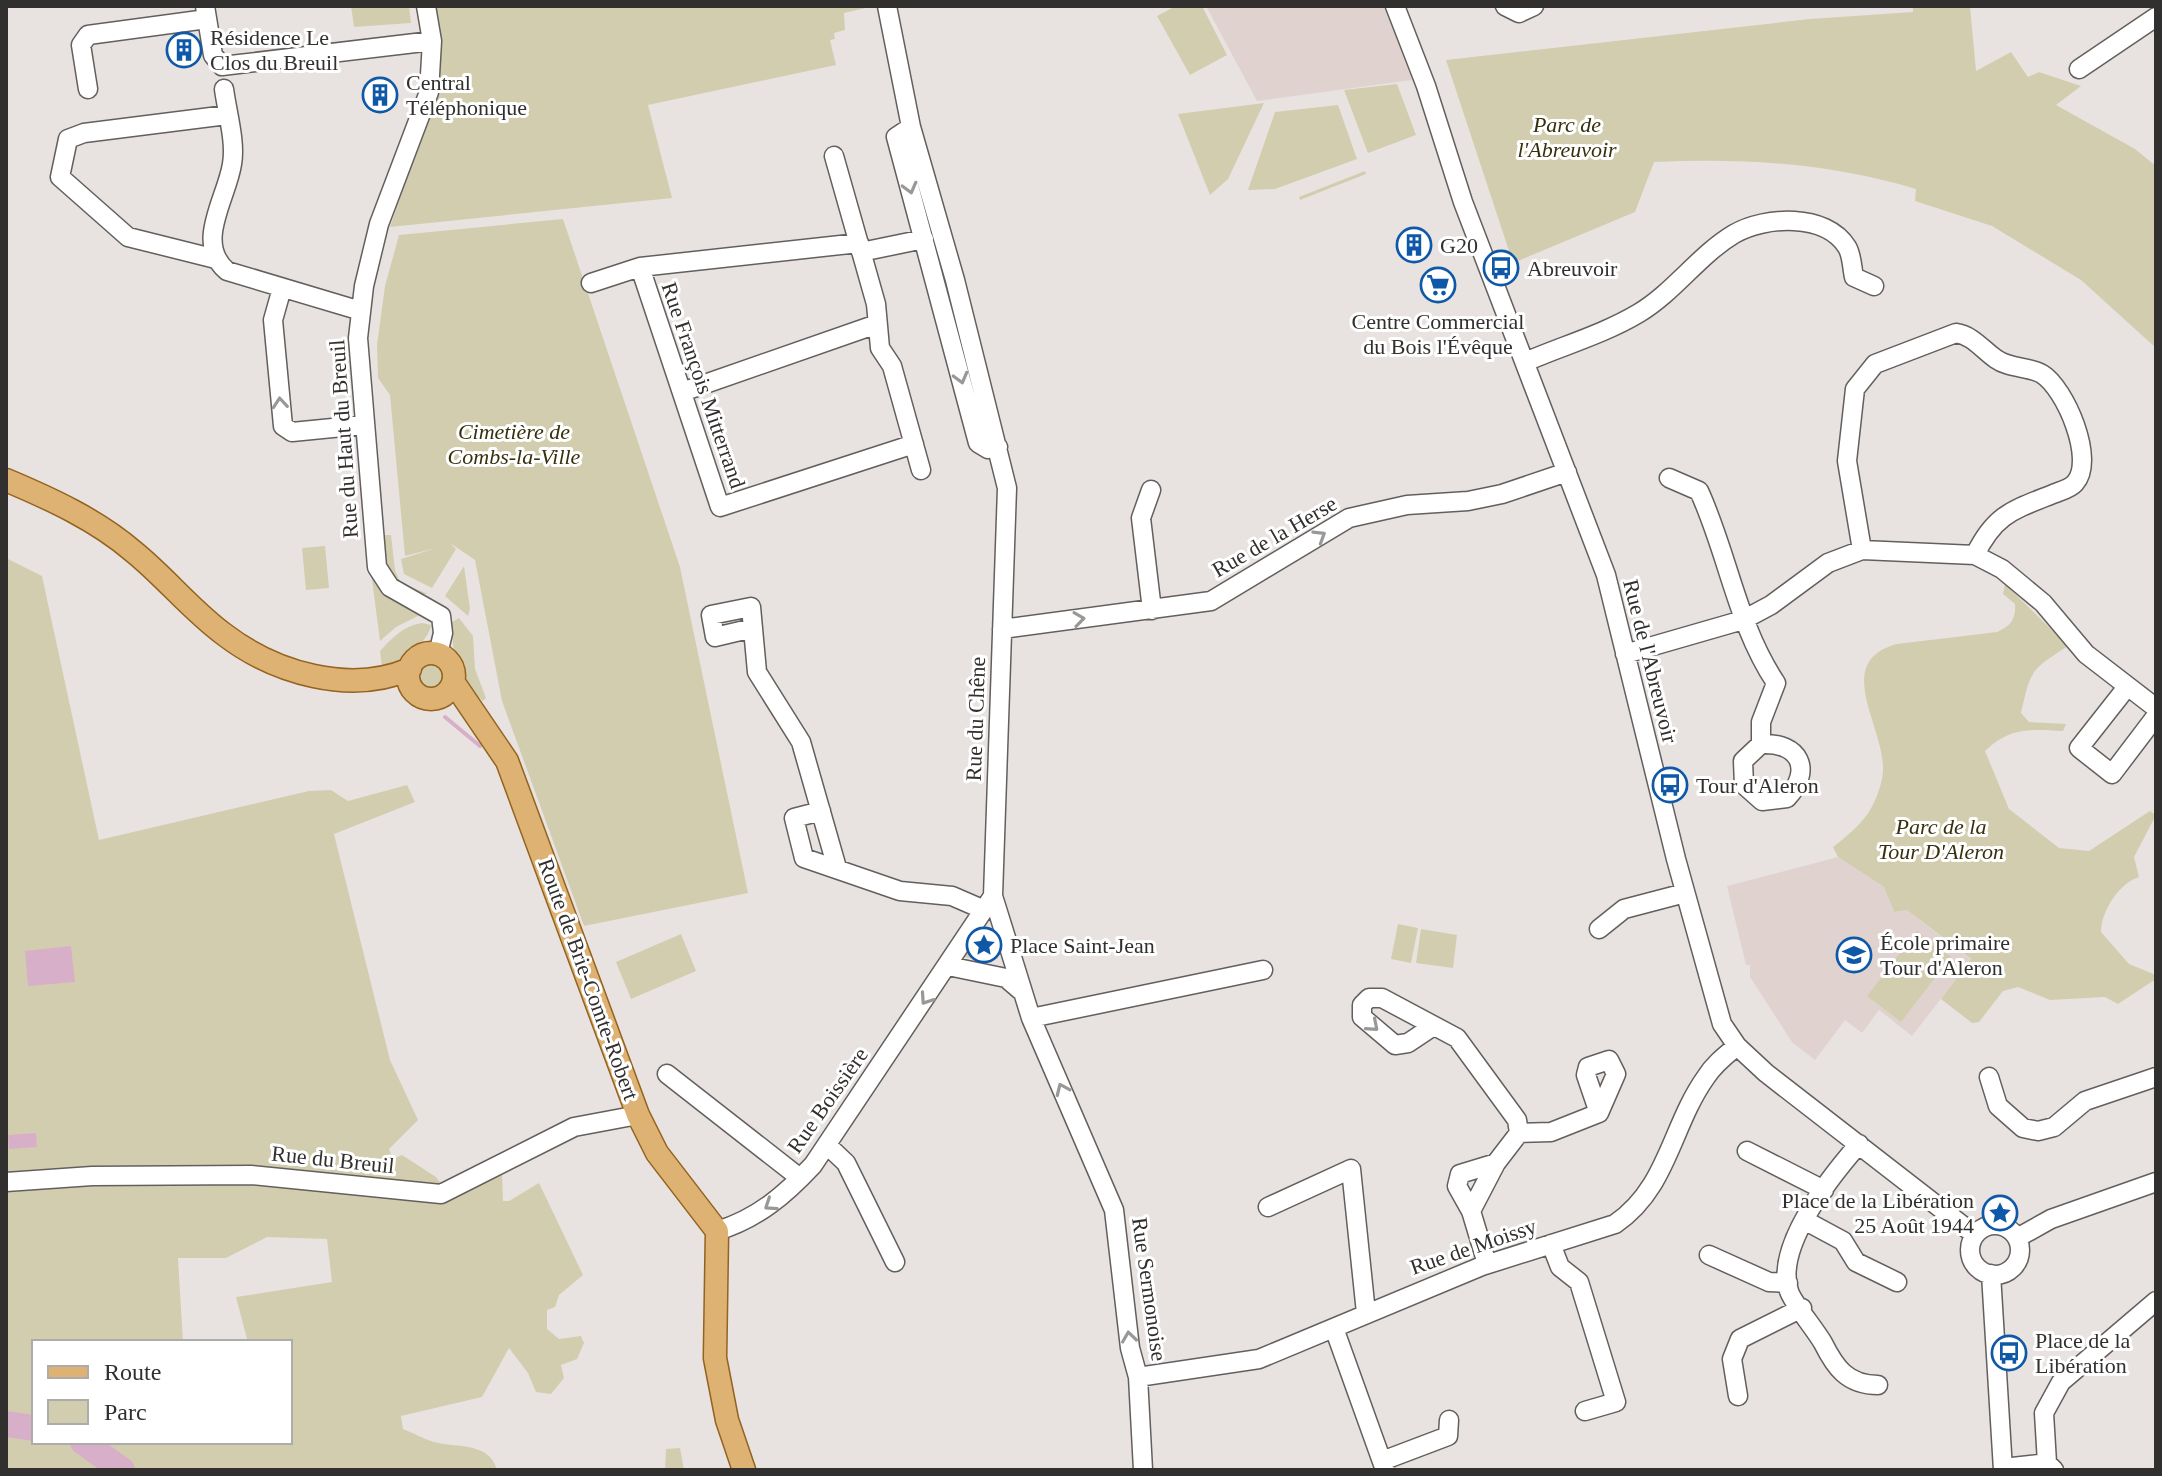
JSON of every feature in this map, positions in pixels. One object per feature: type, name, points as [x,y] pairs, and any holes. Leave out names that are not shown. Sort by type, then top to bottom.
[{"type":"main road","points":[[6,480],[47,498],[103,530],[133,551],[225,635],[275,665],[323,678],[437,692]]},
{"type":"main road","points":[[356,680],[390,678],[410,669],[422,655],[438,654],[451,665],[437,692]]},
{"type":"main road","points":[[410,669],[411,686],[437,692]]},
{"type":"main road","name":"Route de Brie-Comte-Robert","points":[[437,692],[476,720],[507,761],[527,808],[638,1115],[657,1153],[717,1231]]},
{"type":"main road","points":[[717,1231],[715,1358],[727,1420],[744,1470]]},
{"type":"street","name":"Rue du Haut du Breuil","points":[[426,6],[432,41],[429,92],[379,224],[361,311],[358,363],[377,567],[390,587],[441,616],[443,633],[438,654]]},
{"type":"street","name":"Rue du Chêne","points":[[887,6],[911,127],[1007,488],[987,903],[1020,990]]},
{"type":"street","name":"Rue de l'Abreuvoir","points":[[1395,6],[1426,86],[1463,202],[1606,575],[1685,893],[1713,1001],[1722,1024],[1737,1046],[1766,1073],[1975,1235]]},
{"type":"street","points":[[1505,6],[1519,13],[1534,6]]},
{"type":"street","points":[[88,89],[81,45],[88,35],[206,12],[216,62],[222,66],[432,41]]},
{"type":"street","points":[[2079,69],[2156,17]]},
{"type":"street","points":[[216,259],[213,231],[233,162],[224,89]]},
{"type":"street","points":[[227,115],[84,133],[68,139],[60,177],[128,237],[216,259],[227,271],[361,311]]},
{"type":"street","name":"Rue du Chêne","points":[[911,127],[896,137],[978,443],[988,449],[998,447]]},
{"type":"street","points":[[834,156],[876,304],[880,348],[892,366],[921,470]]},
{"type":"street","points":[[1525,362],[1638,313],[1662,297],[1728,238],[1760,225],[1806,222],[1835,233],[1849,249],[1854,277],[1874,286]]},
{"type":"street","name":"Rue François Mitterrand","points":[[591,283],[640,267],[924,239]]},
{"type":"street","name":"Rue François Mitterrand","points":[[640,267],[720,507],[914,444]]},
{"type":"street","points":[[282,288],[273,320],[283,426],[292,432],[363,425]]},
{"type":"street","points":[[682,392],[877,324]]},
{"type":"street","points":[[1862,550],[1847,461],[1855,389],[1875,364],[1956,333],[1965,335],[2006,365],[2036,371],[2051,381],[2061,395],[2083,452],[2082,470],[2075,483],[2002,516],[1986,531],[1975,555]]},
{"type":"street","name":"Rue de la Herse","points":[[1002,629],[1211,601],[1349,518],[1407,505],[1491,496],[1567,472]]},
{"type":"street","points":[[1669,478],[1699,491],[1716,529],[1756,654],[1776,683],[1761,722],[1761,744]]},
{"type":"street","points":[[1151,490],[1141,518],[1152,610]]},
{"type":"street","points":[[1625,654],[1743,620],[1771,605],[1828,563],[1862,550],[1975,555],[2002,569],[2043,603],[2086,654],[2156,708]]},
{"type":"street","points":[[753,628],[757,672],[801,742],[837,868]]},
{"type":"street","points":[[2127,687],[2079,748],[2112,774],[2156,716]]},
{"type":"street","points":[[821,811],[794,818],[804,858],[900,891],[987,903]]},
{"type":"street","points":[[1599,929],[1624,909],[1685,893]]},
{"type":"street","name":"Rue Boissière","points":[[717,1231],[751,1218],[783,1196],[800,1178],[827,1145],[987,903]]},
{"type":"street","points":[[948,966],[1006,978],[1020,990]]},
{"type":"street","points":[[1031,1018],[1263,970]]},
{"type":"street","name":"Rue Sermonoise","points":[[1020,990],[1114,1210],[1130,1348],[1138,1377],[1143,1470]]},
{"type":"street","points":[[1432,1027],[1457,1038],[1517,1120],[1519,1133],[1496,1163],[1471,1211]]},
{"type":"street","name":"Rue de Moissy","points":[[1138,1377],[1259,1359],[1487,1264],[1615,1224],[1650,1193],[1704,1079],[1737,1046]]},
{"type":"street","points":[[667,1074],[800,1178]]},
{"type":"street","points":[[1989,1077],[1998,1106],[2023,1128],[2038,1131],[2054,1127],[2085,1101],[2156,1077]]},
{"type":"street","points":[[1519,1133],[1551,1132],[1599,1113]]},
{"type":"street","name":"Rue du Breuil","points":[[6,1182],[92,1176],[251,1175],[441,1194],[574,1127],[638,1115]]},
{"type":"street","points":[[1859,1144],[1804,1220],[1788,1257],[1788,1283],[1789,1292],[1802,1308],[1837,1370],[1867,1385],[1878,1385]]},
{"type":"street","points":[[827,1145],[846,1163],[895,1262]]},
{"type":"street","points":[[1747,1151],[1824,1190]]},
{"type":"street","points":[[1487,1264],[1471,1211],[1457,1186],[1460,1174],[1496,1163]]},
{"type":"street","points":[[1268,1207],[1351,1169],[1366,1313]]},
{"type":"street","points":[[2017,1238],[2051,1219],[2156,1182]]},
{"type":"street","points":[[1804,1220],[1843,1241],[1856,1262],[1897,1282]]},
{"type":"street","points":[[1997,1225],[2017,1238],[2018,1261],[2007,1272],[1991,1274],[1983,1271],[1972,1259],[1970,1250],[1975,1235],[1997,1225]]},
{"type":"street","points":[[1551,1244],[1560,1267],[1579,1282],[1616,1402],[1585,1411]]},
{"type":"street","points":[[1709,1255],[1769,1282],[1788,1283]]},
{"type":"street","points":[[1991,1274],[2003,1469],[2051,1467],[2044,1413],[2061,1382],[2156,1301]]},
{"type":"street","points":[[1738,1396],[1732,1359],[1740,1339],[1802,1308]]},
{"type":"street","points":[[1334,1328],[1384,1465],[1448,1436],[1449,1420]]},
{"type":"shaded area","points":[[1206,6],[1384,6],[1412,80],[1257,101]]},
{"type":"shaded area","name":"École primaire Tour d'Aleron","points":[[1838,857],[1884,887],[1894,912],[1907,910],[1971,960],[1912,1036],[1879,1010],[1862,1033],[1845,1020],[1815,1060],[1792,1042],[1750,977],[1750,965],[1746,965],[1727,886]]},
{"type":"shaded area","points":[[71,946],[75,982],[28,986],[25,951]]},
{"type":"shaded area","points":[[36,1133],[37,1147],[9,1149],[8,1135]]},
{"type":"green space","points":[[351,6],[409,6],[411,23],[354,27]]},
{"type":"green space","points":[[435,6],[874,6],[844,13],[845,30],[834,33],[835,39],[830,40],[836,65],[648,105],[672,198],[390,227],[437,88],[440,55]]},
{"type":"green space","points":[[1176,6],[1202,6],[1227,55],[1190,75],[1157,16]]},
{"type":"green space","name":"Parc de l'Abreuvoir","points":[[1913,6],[1970,6],[1976,71],[2011,52],[2028,77],[2039,72],[2081,86],[2056,105],[2135,149],[2156,166],[2156,348],[2081,280],[1992,226],[1915,201],[1916,189],[1819,168],[1754,162],[1654,162],[1635,212],[1513,263],[1446,60],[1810,19],[1913,12]]},
{"type":"green space","points":[[1397,84],[1416,135],[1368,153],[1344,90]]},
{"type":"green space","points":[[1264,103],[1228,179],[1210,195],[1178,114]]},
{"type":"green space","points":[[1338,105],[1357,159],[1275,189],[1248,190],[1275,112]]},
{"type":"green space","points":[[1365,171],[1366,174],[1300,200],[1299,197]]},
{"type":"green space","name":"Cimetière de Combs-la-Ville","points":[[563,219],[680,567],[748,893],[584,926],[502,701],[475,560],[450,543],[456,549],[432,588],[404,574],[401,559],[436,548],[405,556],[390,395],[378,378],[377,345],[385,286],[399,235]]},
{"type":"green space","points":[[380,535],[391,535],[395,570],[400,582],[428,594],[407,590],[399,584],[384,556]]},
{"type":"green space","points":[[325,546],[329,588],[306,590],[302,548]]},
{"type":"green space","points":[[6,558],[42,576],[99,840],[309,791],[331,790],[348,801],[407,785],[415,802],[334,834],[390,1060],[418,1120],[389,1149],[393,1159],[402,1155],[436,1177],[449,1194],[513,1163],[502,1175],[503,1201],[509,1201],[539,1183],[583,1275],[559,1295],[555,1307],[547,1310],[547,1329],[559,1339],[581,1336],[584,1343],[577,1359],[561,1365],[564,1378],[551,1394],[536,1392],[528,1373],[509,1348],[482,1397],[401,1416],[403,1429],[434,1442],[480,1450],[493,1461],[497,1470],[6,1470]]},
{"type":"green space","points":[[464,566],[470,609],[468,616],[445,596]]},
{"type":"green space","points":[[371,572],[388,596],[424,613],[396,627],[380,641]]},
{"type":"green space","name":"Parc de la Tour D'Aleron","points":[[2005,584],[2068,646],[2034,672],[2021,713],[2029,722],[2066,724],[2063,731],[2030,730],[2003,737],[1985,751],[2009,809],[2059,848],[2089,851],[2150,811],[2156,815],[2134,857],[2139,877],[2125,885],[2112,899],[2101,932],[2129,964],[2156,975],[2156,979],[2118,1004],[2105,997],[2050,1000],[2018,987],[2003,991],[1979,1022],[1972,1023],[1941,999],[1971,959],[1907,910],[1894,912],[1884,887],[1838,857],[1833,847],[1865,818],[1882,779],[1883,761],[1864,683],[1867,667],[1877,653],[1897,644],[2002,630],[2012,621],[2015,609],[2015,604],[2003,594]]},
{"type":"green space","points":[[459,618],[473,636],[475,669],[486,698],[483,701],[476,695],[471,700],[458,673],[452,622]]},
{"type":"green space","points":[[422,623],[431,625],[429,632],[403,665],[382,668],[380,651],[404,630]]},
{"type":"green space","points":[[431,665],[440,668],[443,677],[440,686],[431,689],[422,686],[419,677],[422,668]]},
{"type":"green space","points":[[1398,924],[1418,928],[1411,963],[1391,959]]},
{"type":"green space","points":[[981,925],[986,927],[996,958],[991,963],[961,956]]},
{"type":"green space","points":[[1421,929],[1457,935],[1453,968],[1416,963]]},
{"type":"green space","points":[[1917,931],[1951,957],[1901,1022],[1867,996]]},
{"type":"green space","points":[[681,934],[696,971],[631,999],[616,962]]},
{"type":"green space","points":[[680,1448],[684,1470],[660,1470],[665,1468],[666,1449]]},
{"type":"waterway","points":[[445,717],[480,746]]},
{"type":"waterway","points":[[6,1424],[32,1428]]},
{"type":"waterway","points":[[86,1444],[122,1470]]},
{"type":"place","name":"Résidence Le Clos du Breuil","points":[[184,50]]},
{"type":"place","name":"Central Téléphonique","points":[[380,95]]},
{"type":"place","name":"G20","points":[[1414,245]]},
{"type":"place","name":"Abreuvoir","points":[[1501,268]]},
{"type":"place","name":"Centre Commercial du Bois l'Évêque","points":[[1438,285]]},
{"type":"place","name":"Tour d'Aleron","points":[[1670,785]]},
{"type":"place","name":"Place Saint-Jean","points":[[984,945]]},
{"type":"place","name":"École primaire Tour d'Aleron","points":[[1854,955]]},
{"type":"place","name":"Place de la Libération 25 Août 1944","points":[[2000,1213]]},
{"type":"place","name":"Place de la Libération","points":[[2009,1353]]}]
